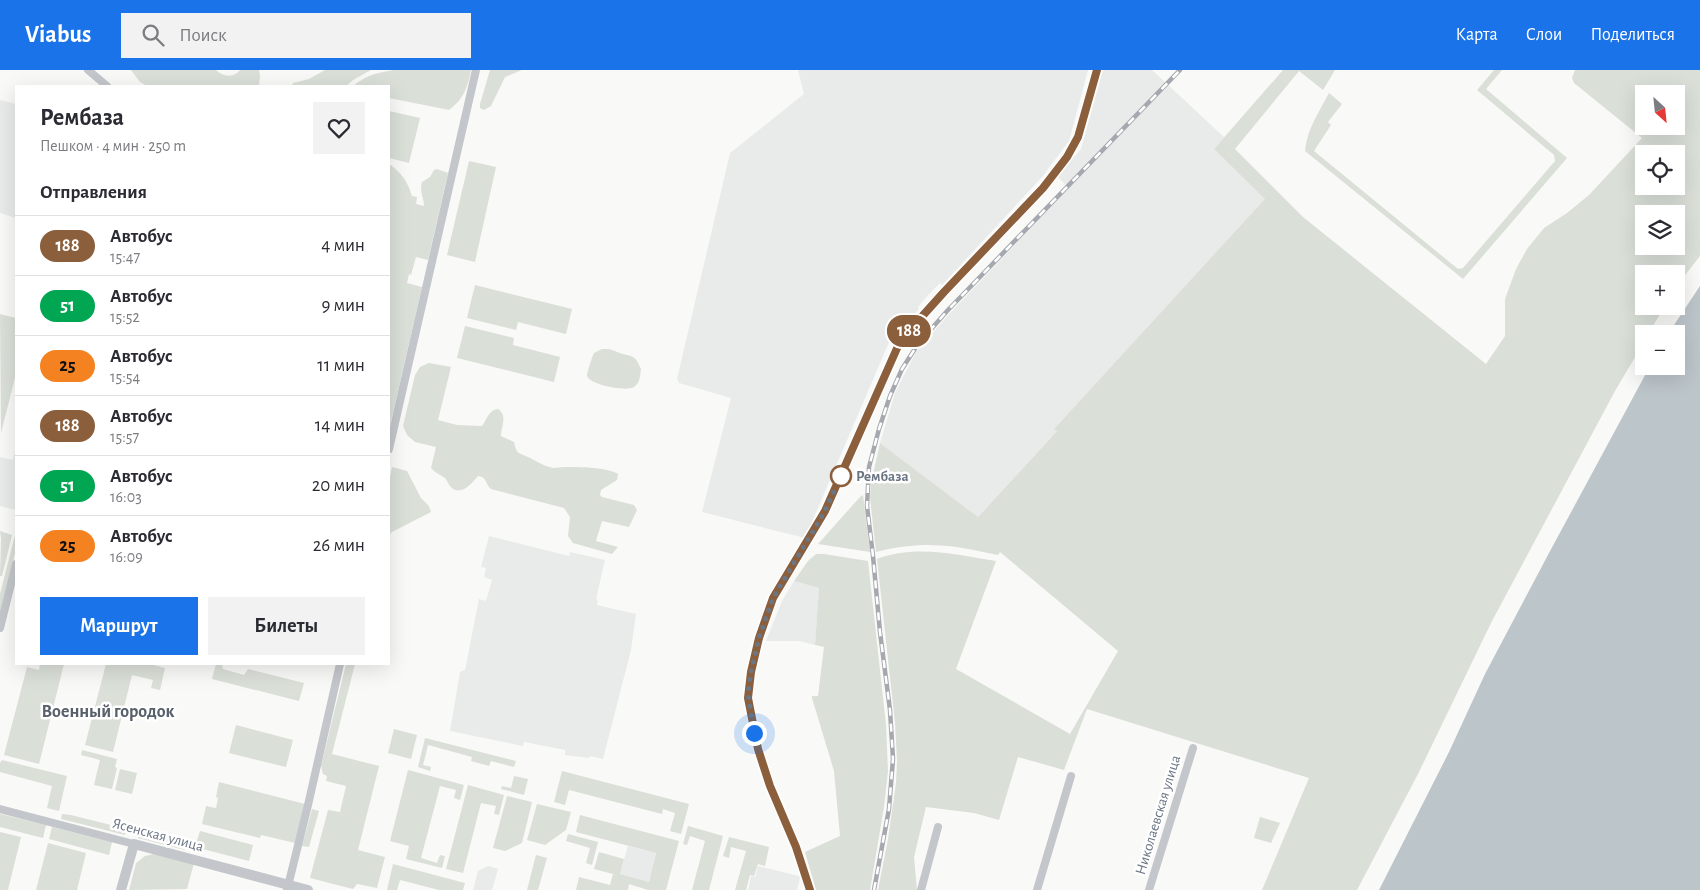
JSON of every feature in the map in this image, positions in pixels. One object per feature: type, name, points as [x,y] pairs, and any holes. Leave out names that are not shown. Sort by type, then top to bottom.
[{"type":"street","points":[[88,70],[106,85]]},
{"type":"street","points":[[390,445],[476,70]]},
{"type":"street","points":[[810,890],[796,847],[761,760],[748,698],[751,672],[759,638],[773,598],[825,511],[898,346],[944,292],[1043,188],[1067,157],[1078,137],[1097,70]]},
{"type":"street","points":[[0,628],[15,568]]},
{"type":"street","points":[[287,887],[340,665]]},
{"type":"street","name":"Николаевская улица","points":[[1149,890],[1193,748]]},
{"type":"street","points":[[1037,890],[1071,776]]},
{"type":"street","name":"Ясенская улица","points":[[0,810],[134,844],[287,887],[308,890]]},
{"type":"street","points":[[921,890],[938,827]]},
{"type":"street","points":[[122,890],[134,844]]},
{"type":"shaded area","points":[[131,70],[216,70],[228,76],[238,73],[240,70],[259,70],[260,76],[259,85],[145,85],[140,82]]},
{"type":"shaded area","points":[[325,70],[371,70],[347,85],[292,85],[293,83],[309,79]]},
{"type":"shaded area","points":[[393,70],[471,70],[464,93],[449,110],[390,98],[390,85],[354,85],[372,75]]},
{"type":"shaded area","points":[[490,70],[522,70],[505,77],[491,106],[484,110],[480,108],[480,104]]},
{"type":"shaded area","points":[[798,70],[1088,70],[1069,141],[1042,177],[942,285],[940,283],[928,295],[918,307],[919,309],[890,340],[805,538],[702,512],[731,398],[679,383],[677,379],[730,153],[804,94]]},
{"type":"shaded area","points":[[1103,70],[1152,70],[1224,137],[1214,149],[1266,199],[1055,428],[1057,431],[978,517],[880,443],[895,393],[916,352],[950,313],[1069,188],[1057,176],[1081,149]]},
{"type":"shaded area","points":[[1283,70],[1335,70],[1323,90],[1299,71],[1235,149],[1303,217],[1486,364],[1505,336],[1505,299],[1516,269],[1527,249],[1544,228],[1567,213],[1589,195],[1635,146],[1635,195],[1685,195],[1685,145],[1635,145],[1642,138],[1638,135],[1685,135],[1685,85],[1635,85],[1635,132],[1574,83],[1572,78],[1575,70],[1700,70],[1700,256],[1685,275],[1685,265],[1635,265],[1635,315],[1660,315],[1653,325],[1635,325],[1635,357],[1491,623],[1418,774],[1357,890],[1262,890],[1309,778],[1087,709],[1064,770],[1018,757],[999,820],[974,813],[926,807],[914,857],[917,890],[878,890],[888,839],[896,783],[897,761],[895,723],[877,559],[907,552],[922,551],[996,561],[956,669],[1070,734],[1118,651],[1000,552],[998,555],[952,546],[923,545],[876,552],[870,498],[871,483],[880,443],[978,517],[1057,431],[1054,429],[1265,199],[1214,149]]},
{"type":"shaded area","points":[[1494,70],[1502,70],[1486,89],[1567,158],[1463,279],[1305,151],[1306,143],[1311,128],[1329,93],[1342,104],[1328,122],[1331,125],[1314,151],[1458,269],[1463,268],[1555,161],[1554,155],[1477,90]]},
{"type":"shaded area","points":[[0,100],[15,104],[15,218],[0,213]]},
{"type":"shaded area","points":[[390,111],[420,118],[409,163],[390,158]]},
{"type":"shaded area","points":[[469,161],[496,167],[475,262],[447,255]]},
{"type":"shaded area","points":[[390,165],[404,178],[412,196],[417,197],[416,204],[424,206],[422,182],[430,177],[434,170],[437,169],[448,173],[428,260],[416,257],[411,275],[409,274],[407,283],[422,287],[390,426]]},
{"type":"shaded area","points":[[475,285],[572,309],[566,334],[518,322],[516,330],[467,318]]},
{"type":"shaded area","points":[[1700,286],[1700,890],[1379,890],[1449,752],[1485,674],[1645,375],[1685,375],[1685,325],[1674,325],[1681,315],[1685,315],[1685,308]]},
{"type":"shaded area","points":[[0,314],[15,318],[15,378],[1,433]]},
{"type":"shaded area","points":[[465,326],[514,338],[513,345],[560,357],[554,382],[457,358]]},
{"type":"shaded area","points":[[602,349],[613,350],[636,359],[641,369],[639,379],[634,387],[624,389],[601,385],[587,376],[594,353]]},
{"type":"shaded area","points":[[429,363],[451,367],[438,420],[457,425],[482,426],[490,413],[498,409],[503,415],[501,436],[514,442],[517,451],[531,459],[553,468],[592,468],[618,474],[617,480],[601,490],[600,495],[634,505],[637,510],[629,527],[602,521],[596,541],[618,547],[612,554],[573,543],[568,536],[570,517],[564,508],[491,489],[484,478],[478,476],[467,488],[456,490],[451,487],[445,478],[431,468],[436,447],[415,442],[407,435],[403,426],[415,375],[420,367]]},
{"type":"shaded area","points":[[15,451],[15,510],[0,506],[0,457],[13,460]]},
{"type":"shaded area","points":[[392,467],[407,471],[421,498],[429,506],[431,512],[390,534],[390,477]]},
{"type":"shaded area","points":[[863,495],[870,552],[818,544],[860,497]]},
{"type":"shaded area","points":[[0,531],[12,535],[2,576],[0,576]]},
{"type":"shaded area","points":[[15,535],[15,553],[0,613],[0,594]]},
{"type":"shaded area","points":[[489,536],[569,556],[570,552],[605,560],[596,599],[598,600],[597,605],[636,614],[631,650],[603,759],[590,756],[589,758],[565,755],[565,750],[524,742],[523,746],[450,731],[460,672],[465,670],[479,599],[486,601],[492,580],[484,577],[486,568],[481,567]]},
{"type":"shaded area","points":[[816,554],[868,561],[886,725],[888,771],[870,890],[816,890],[805,852],[840,836],[834,771],[812,698],[812,696],[818,696],[824,647],[815,645],[819,588],[794,581],[808,561]]},
{"type":"shaded area","points":[[794,581],[819,588],[815,645],[799,641],[766,641],[782,601]]},
{"type":"shaded area","points":[[40,665],[64,665],[39,764],[4,755],[27,667],[39,670]]},
{"type":"shaded area","points":[[106,665],[154,665],[165,668],[160,690],[151,688],[153,680],[132,675],[113,752],[85,745]]},
{"type":"shaded area","points":[[216,665],[222,665],[223,669],[244,675],[248,669],[304,683],[299,701],[212,679]]},
{"type":"shaded area","points":[[346,665],[355,665],[332,754],[379,766],[358,850],[385,857],[377,888],[357,884],[353,889],[310,878],[328,810],[340,812],[346,786],[326,781],[327,776],[323,774],[321,766]]},
{"type":"shaded area","points":[[236,725],[293,740],[286,767],[229,753]]},
{"type":"shaded area","points":[[394,729],[417,735],[411,759],[388,753]]},
{"type":"shaded area","points":[[425,738],[516,761],[514,767],[491,761],[489,766],[471,761],[472,757],[428,745],[423,765],[431,767],[430,771],[418,767]]},
{"type":"shaded area","points":[[82,750],[117,759],[112,789],[94,785],[100,760],[81,755]]},
{"type":"shaded area","points":[[2,760],[67,776],[59,811],[47,808],[52,786],[0,772]]},
{"type":"shaded area","points":[[120,769],[137,773],[132,794],[115,790]]},
{"type":"shaded area","points":[[408,770],[464,785],[460,800],[454,798],[456,790],[440,786],[421,858],[437,863],[440,855],[445,856],[442,868],[406,859],[409,846],[390,841]]},
{"type":"shaded area","points":[[562,771],[689,804],[681,834],[670,831],[675,813],[663,809],[662,814],[569,790],[565,805],[554,802]]},
{"type":"shaded area","points":[[514,776],[528,779],[524,795],[501,789],[502,786],[511,788]]},
{"type":"shaded area","points":[[219,782],[305,804],[295,843],[261,835],[260,838],[202,824],[206,806],[216,808]]},
{"type":"shaded area","points":[[468,785],[504,795],[499,815],[494,814],[496,806],[481,803],[463,873],[446,869]]},
{"type":"shaded area","points":[[507,796],[532,802],[522,843],[505,851],[493,848]]},
{"type":"shaded area","points":[[537,804],[571,812],[566,830],[545,845],[527,840]]},
{"type":"shaded area","points":[[312,809],[319,811],[309,847],[302,846]]},
{"type":"shaded area","points":[[0,814],[46,825],[43,838],[0,827]]},
{"type":"shaded area","points":[[62,814],[127,829],[125,835],[61,819]]},
{"type":"shaded area","points":[[580,815],[679,841],[666,890],[648,890],[629,884],[628,890],[576,890],[579,877],[610,885],[613,874],[594,869],[599,852],[624,859],[620,874],[649,882],[656,853],[576,832]]},
{"type":"shaded area","points":[[1260,817],[1280,823],[1271,843],[1254,838]]},
{"type":"shaded area","points":[[688,826],[723,836],[709,890],[692,890],[705,841],[690,836],[687,845],[683,844]]},
{"type":"shaded area","points":[[52,827],[112,842],[109,855],[49,839]]},
{"type":"shaded area","points":[[200,831],[253,845],[249,861],[195,847]]},
{"type":"shaded area","points":[[0,832],[21,837],[8,890],[0,890]]},
{"type":"shaded area","points":[[139,832],[186,844],[185,850],[138,838]]},
{"type":"shaded area","points":[[568,834],[598,842],[592,865],[586,863],[590,848],[566,841]]},
{"type":"shaded area","points":[[729,837],[769,847],[765,866],[758,864],[754,876],[750,875],[746,890],[735,890],[746,851],[731,847],[729,858],[723,856]]},
{"type":"shaded area","points":[[48,843],[86,853],[77,890],[36,890]]},
{"type":"shaded area","points":[[628,846],[656,853],[649,882],[620,874]]},
{"type":"shaded area","points":[[154,854],[194,863],[187,889],[129,890],[136,863],[145,856]]},
{"type":"shaded area","points":[[536,855],[547,858],[538,890],[527,890]]},
{"type":"shaded area","points":[[393,864],[465,883],[463,890],[439,890],[400,880],[397,890],[387,890]]},
{"type":"shaded area","points":[[488,866],[498,869],[492,890],[473,890],[478,871]]},
{"type":"shaded area","points":[[758,866],[799,876],[797,890],[748,890],[751,876],[755,877]]},
{"type":"railway","points":[[874,890],[889,809],[893,759],[890,710],[867,506],[869,467],[890,396],[902,369],[918,344],[948,310],[1180,70]]},
{"type":"bus line","name":"188","points":[[810,890],[801,859],[761,760],[748,698],[751,672],[759,638],[773,598],[825,511],[898,346],[944,292],[1043,188],[1067,157],[1078,137],[1097,70]]},
{"type":"place","name":"Рембаза","points":[[841,476]]},
{"type":"district","name":"Военный городок","points":[[108,712]]},
{"type":"route","points":[[754,733],[748,693],[759,638],[773,598],[825,511],[841,476]]}]
